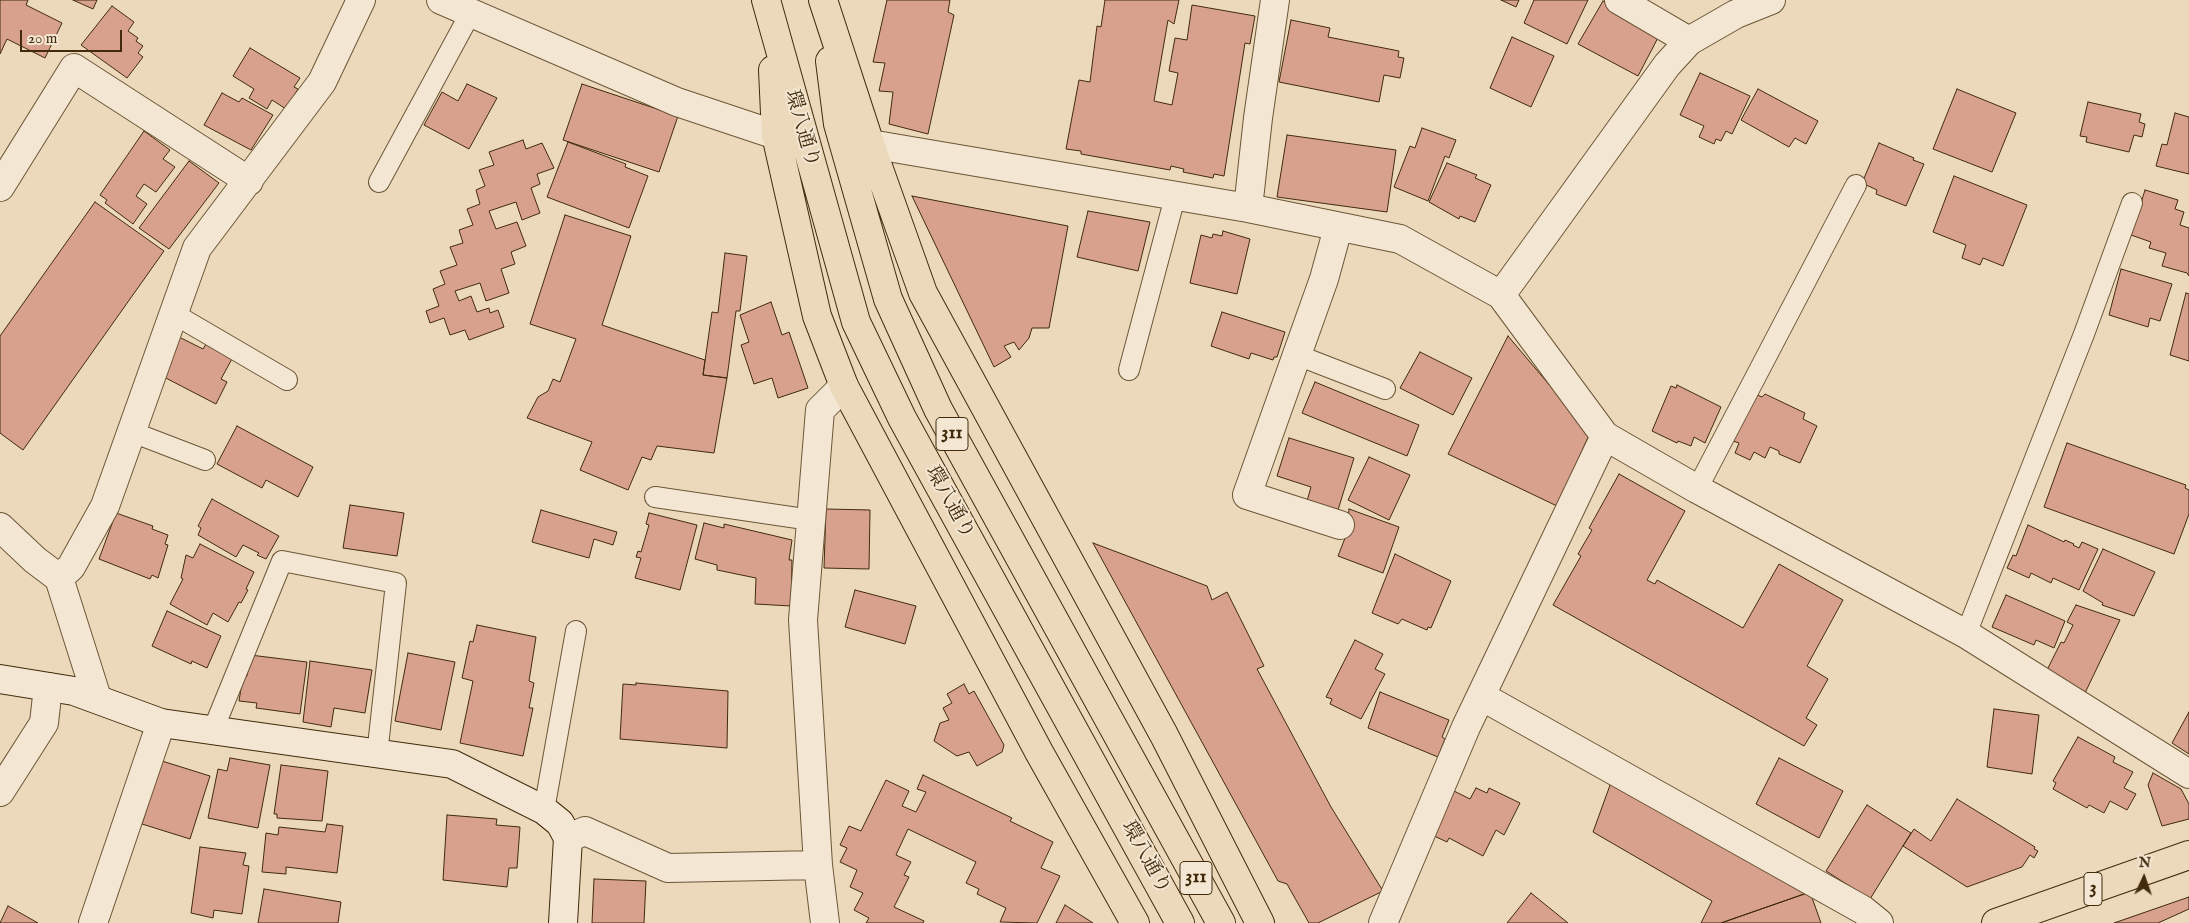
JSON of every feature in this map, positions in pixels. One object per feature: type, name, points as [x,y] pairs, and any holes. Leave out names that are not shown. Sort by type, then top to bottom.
[{"type":"main road","points":[[823,0],[870,144],[923,293],[1164,734],[1260,923]]},
{"type":"main road","name":"環八通り","points":[[823,0],[838,124],[888,299],[938,409],[1221,923]]},
{"type":"main road","points":[[768,11],[776,135],[817,316],[844,386],[1038,752],[1135,923]]},
{"type":"main road","name":"環八通り","points":[[768,11],[856,322],[902,418],[1180,923]]},
{"type":"main road","name":"3","points":[[1996,923],[2189,855]]},
{"type":"street","points":[[59,578],[71,567],[105,506],[197,248],[322,82],[361,0]]},
{"type":"street","points":[[441,0],[677,102],[776,135]]},
{"type":"street","points":[[1248,208],[1258,118],[1275,0]]},
{"type":"street","points":[[1619,0],[1688,42]]},
{"type":"street","points":[[1501,295],[1666,65],[1688,42],[1736,7],[1770,0]]},
{"type":"street","points":[[0,187],[74,68],[249,181]]},
{"type":"street","points":[[870,144],[1248,208],[1400,240],[1501,295],[1605,436],[1697,489],[1966,634],[2189,774]]},
{"type":"street","points":[[1338,228],[1324,279],[1247,494],[1340,526]]},
{"type":"street","points":[[825,923],[818,865],[803,620],[820,410],[844,386]]},
{"type":"street","points":[[1383,923],[1481,696],[1605,436]]},
{"type":"street","points":[[0,527],[35,560],[59,578],[97,698]]},
{"type":"street","points":[[0,679],[74,691],[161,723],[452,764],[544,810],[560,823],[568,838],[563,923]]},
{"type":"street","points":[[0,792],[44,723],[48,687]]},
{"type":"street","points":[[1481,696],[1863,910],[1878,923]]},
{"type":"street","points":[[93,923],[161,723]]},
{"type":"street","points":[[568,838],[585,831],[668,868],[818,865]]},
{"type":"lane","points":[[379,182],[470,14]]},
{"type":"lane","points":[[1697,489],[1856,185]]},
{"type":"lane","points":[[1129,370],[1176,197]]},
{"type":"lane","points":[[1966,634],[2084,334],[2132,203]]},
{"type":"lane","points":[[174,314],[288,380]]},
{"type":"lane","points":[[1297,355],[1385,389]]},
{"type":"lane","points":[[132,432],[205,460]]},
{"type":"lane","points":[[655,497],[811,520]]},
{"type":"lane","points":[[213,730],[282,561],[396,583],[377,754]]},
{"type":"lane","points":[[544,810],[576,631]]},
{"type":"building","points":[[0,0],[28,0],[26,5],[62,23],[45,58],[7,39],[0,54]]},
{"type":"building","points":[[73,0],[97,0],[93,9]]},
{"type":"building","points":[[887,0],[950,0],[948,12],[954,15],[928,134],[889,124],[893,92],[879,91],[885,63],[873,62]]},
{"type":"building","points":[[1105,0],[1179,0],[1174,24],[1168,20],[1154,101],[1172,105],[1178,73],[1169,71],[1175,38],[1187,40],[1192,5],[1255,16],[1250,44],[1245,43],[1224,176],[1214,174],[1213,178],[1183,172],[1184,169],[1171,166],[1170,170],[1081,154],[1081,151],[1066,149],[1079,80],[1090,82],[1097,26],[1101,27]]},
{"type":"building","points":[[1501,0],[1519,0],[1516,7]]},
{"type":"building","points":[[1534,0],[1588,0],[1567,44],[1524,23]]},
{"type":"building","points":[[1603,1],[1661,32],[1638,76],[1578,44]]},
{"type":"building","points":[[112,6],[134,22],[128,31],[138,38],[136,41],[143,46],[138,53],[143,57],[127,78],[81,45]]},
{"type":"building","points":[[1291,20],[1330,28],[1328,37],[1399,51],[1398,57],[1404,58],[1400,78],[1384,75],[1379,102],[1279,82]]},
{"type":"building","points":[[1512,37],[1554,56],[1531,107],[1490,88]]},
{"type":"building","points":[[250,48],[300,78],[294,87],[298,89],[286,109],[272,100],[267,109],[249,98],[254,89],[233,76]]},
{"type":"building","points":[[1700,73],[1750,96],[1732,134],[1726,131],[1721,141],[1716,139],[1714,144],[1699,137],[1704,126],[1680,115]]},
{"type":"building","points":[[467,84],[497,98],[469,149],[424,125],[442,92],[458,101]]},
{"type":"building","points":[[582,84],[678,116],[659,172],[563,140]]},
{"type":"building","points":[[1758,89],[1818,121],[1806,144],[1795,138],[1789,147],[1741,120]]},
{"type":"building","points":[[1957,89],[2016,113],[1992,172],[1933,149]]},
{"type":"building","points":[[222,93],[239,102],[242,98],[273,115],[251,150],[204,125]]},
{"type":"building","points":[[2088,102],[2141,114],[2139,122],[2145,124],[2142,137],[2134,135],[2129,152],[2086,142],[2087,137],[2080,136]]},
{"type":"building","points":[[2175,113],[2189,117],[2189,174],[2156,166],[2162,144],[2167,145]]},
{"type":"building","points":[[1422,128],[1456,140],[1449,158],[1445,156],[1428,201],[1394,187],[1410,146],[1415,148]]},
{"type":"building","points":[[144,131],[170,150],[163,159],[175,167],[156,192],[144,184],[136,196],[147,204],[133,224],[105,203],[107,200],[100,195]]},
{"type":"building","points":[[1287,135],[1396,150],[1387,212],[1277,197]]},
{"type":"building","points":[[523,140],[526,149],[542,143],[554,168],[537,174],[540,184],[531,188],[540,213],[522,220],[516,202],[489,211],[496,229],[517,222],[526,246],[511,252],[515,264],[501,269],[509,293],[486,301],[480,283],[455,291],[459,301],[471,296],[477,312],[489,308],[490,313],[498,310],[504,327],[469,340],[465,330],[450,335],[444,318],[430,323],[426,311],[439,306],[433,289],[445,284],[440,271],[457,265],[450,247],[463,243],[459,230],[473,225],[467,209],[480,204],[476,190],[485,186],[479,170],[494,165],[489,152]]},
{"type":"building","points":[[568,142],[626,164],[625,167],[648,176],[629,228],[547,197]]},
{"type":"building","points":[[1879,143],[1924,164],[1906,206],[1876,194],[1877,190],[1862,183]]},
{"type":"building","points":[[189,161],[219,183],[169,249],[139,228]]},
{"type":"building","points":[[1447,163],[1477,175],[1475,178],[1491,185],[1475,222],[1460,216],[1459,219],[1429,202]]},
{"type":"building","points":[[1954,176],[2027,205],[2003,266],[1983,258],[1980,265],[1962,258],[1966,245],[1933,232]]},
{"type":"building","points":[[2145,190],[2178,200],[2175,209],[2184,212],[2180,225],[2189,228],[2189,276],[2187,273],[2162,266],[2166,253],[2149,248],[2151,242],[2131,235]]},
{"type":"building","points":[[912,196],[1068,226],[1049,328],[1032,328],[1029,338],[1019,350],[1014,342],[1004,346],[1011,357],[994,367]]},
{"type":"building","points":[[95,202],[164,251],[23,450],[0,433],[0,336]]},
{"type":"building","points":[[1088,211],[1150,222],[1138,271],[1077,257]]},
{"type":"building","points":[[565,215],[631,236],[602,325],[705,360],[703,375],[727,378],[714,453],[657,446],[651,460],[642,457],[628,490],[580,470],[592,442],[527,418],[538,397],[548,391],[553,379],[560,382],[576,339],[530,324]]},
{"type":"building","points":[[1223,231],[1250,239],[1237,294],[1190,283],[1201,235],[1212,238],[1213,234],[1222,236]]},
{"type":"building","points":[[725,253],[747,256],[740,311],[736,311],[727,378],[703,375],[712,312],[718,313]]},
{"type":"building","points":[[2121,269],[2172,284],[2160,321],[2150,318],[2148,327],[2109,315]]},
{"type":"building","points":[[2186,293],[2189,294],[2189,361],[2170,355]]},
{"type":"building","points":[[771,302],[782,335],[789,332],[808,388],[778,398],[772,378],[754,384],[741,345],[749,342],[740,315]]},
{"type":"building","points":[[1222,312],[1285,332],[1277,357],[1274,357],[1273,360],[1251,353],[1249,359],[1211,346]]},
{"type":"building","points":[[1508,336],[1590,433],[1557,506],[1448,454]]},
{"type":"building","points":[[179,337],[203,349],[206,344],[233,357],[221,379],[227,382],[216,404],[160,375]]},
{"type":"building","points":[[1420,352],[1472,378],[1453,415],[1400,388]]},
{"type":"building","points":[[1315,382],[1419,425],[1407,456],[1302,413]]},
{"type":"building","points":[[1677,385],[1721,407],[1705,443],[1694,437],[1691,446],[1678,441],[1677,443],[1652,431],[1671,386],[1676,388]]},
{"type":"building","points":[[1755,394],[1762,397],[1765,394],[1805,413],[1803,419],[1817,426],[1800,463],[1779,454],[1779,451],[1770,447],[1765,458],[1754,452],[1750,460],[1735,453],[1739,443],[1733,441]]},
{"type":"building","points":[[237,426],[313,467],[298,497],[266,480],[262,488],[217,464]]},
{"type":"building","points":[[1289,438],[1354,458],[1338,510],[1307,501],[1311,487],[1277,476]]},
{"type":"building","points":[[2067,443],[2186,485],[2185,488],[2189,490],[2189,514],[2174,554],[2044,507]]},
{"type":"building","points":[[1369,457],[1410,475],[1389,520],[1348,500]]},
{"type":"building","points":[[1619,474],[1685,511],[1647,580],[1655,584],[1657,580],[1743,628],[1779,564],[1843,600],[1807,666],[1828,679],[1806,718],[1817,725],[1804,746],[1553,605],[1581,556],[1578,554],[1592,530],[1589,528]]},
{"type":"building","points":[[212,499],[279,536],[266,559],[243,545],[236,557],[198,535],[201,528],[198,526]]},
{"type":"building","points":[[350,505],[404,513],[397,556],[343,548]]},
{"type":"building","points":[[826,509],[870,510],[869,569],[824,568]]},
{"type":"building","points":[[1349,509],[1399,527],[1383,573],[1338,556],[1347,533]]},
{"type":"building","points":[[541,510],[617,532],[613,545],[594,539],[589,558],[532,542]]},
{"type":"building","points":[[116,513],[153,526],[152,529],[168,535],[165,544],[168,545],[158,578],[152,575],[150,579],[99,559]]},
{"type":"building","points":[[649,513],[697,525],[680,590],[635,578],[641,558],[636,557],[638,551],[641,552],[649,525],[646,524]]},
{"type":"building","points":[[704,523],[724,528],[724,524],[792,540],[789,560],[792,560],[791,606],[755,604],[756,578],[717,570],[717,565],[695,559]]},
{"type":"building","points":[[2028,525],[2064,542],[2065,540],[2074,544],[2079,548],[2082,542],[2098,549],[2079,590],[2053,578],[2051,583],[2031,573],[2029,578],[2007,568],[2013,555],[2016,556]]},
{"type":"building","points":[[1093,543],[1207,586],[1212,600],[1227,592],[1264,666],[1257,669],[1331,807],[1383,891],[1318,923],[1309,923],[1287,884],[1278,881]]},
{"type":"building","points":[[200,544],[254,572],[246,589],[248,590],[228,622],[213,613],[207,625],[170,604],[183,579],[181,578],[186,555],[193,558]]},
{"type":"building","points":[[2103,549],[2155,572],[2134,616],[2102,605],[2103,603],[2083,591]]},
{"type":"building","points":[[1395,554],[1451,581],[1431,628],[1428,627],[1427,630],[1402,619],[1398,624],[1372,613]]},
{"type":"building","points":[[855,590],[916,606],[905,644],[845,627]]},
{"type":"building","points":[[2006,595],[2065,621],[2054,648],[2036,640],[2034,645],[1992,627]]},
{"type":"building","points":[[2076,605],[2120,620],[2085,693],[2047,670],[2061,642],[2064,643],[2073,625],[2067,622]]},
{"type":"building","points":[[167,611],[221,636],[207,668],[192,661],[191,664],[152,646]]},
{"type":"building","points":[[477,625],[536,637],[529,681],[534,683],[529,708],[533,708],[523,756],[460,743],[473,681],[462,678],[470,641],[473,642]]},
{"type":"building","points":[[1355,640],[1383,654],[1375,669],[1385,674],[1361,719],[1330,704],[1332,699],[1326,697]]},
{"type":"building","points":[[408,653],[455,662],[441,730],[395,721]]},
{"type":"building","points":[[250,655],[307,662],[300,714],[256,708],[257,703],[239,701],[243,676],[247,676]]},
{"type":"building","points":[[310,661],[372,670],[365,713],[334,708],[331,727],[303,722]]},
{"type":"building","points":[[636,683],[728,691],[727,748],[620,739],[623,684],[636,685]]},
{"type":"building","points":[[964,684],[969,694],[974,691],[1004,745],[1002,752],[977,766],[969,752],[957,756],[934,741],[940,723],[949,720],[943,708],[952,703],[947,694]]},
{"type":"building","points":[[1380,692],[1449,720],[1442,737],[1445,739],[1438,757],[1368,728]]},
{"type":"building","points":[[1994,709],[2039,715],[2032,774],[1987,767]]},
{"type":"building","points":[[2189,712],[2189,754],[2172,743]]},
{"type":"building","points":[[2078,737],[2115,757],[2113,762],[2133,772],[2124,788],[2136,794],[2127,810],[2110,801],[2104,813],[2089,805],[2087,808],[2053,789],[2056,783],[2053,781]]},
{"type":"building","points":[[230,758],[270,765],[258,828],[208,818],[218,769],[227,771]]},
{"type":"building","points":[[1779,758],[1843,791],[1819,838],[1756,804]]},
{"type":"building","points":[[162,761],[210,776],[190,839],[142,824]]},
{"type":"building","points":[[281,765],[328,771],[322,821],[277,818],[277,814],[274,814]]},
{"type":"building","points":[[2153,773],[2181,789],[2189,804],[2189,819],[2162,826],[2148,785]]},
{"type":"building","points":[[923,775],[1012,818],[1010,821],[1053,842],[1041,868],[1060,876],[1037,923],[1000,922],[1006,908],[977,894],[979,889],[966,883],[976,862],[908,829],[896,855],[911,862],[904,875],[909,877],[894,907],[924,921],[923,923],[866,923],[869,918],[854,910],[863,893],[850,887],[857,870],[840,862],[847,848],[840,845],[849,826],[861,831],[886,780],[909,791],[902,806],[916,812],[926,792],[917,789]]},
{"type":"building","points":[[1613,777],[1810,892],[1721,923],[1701,923],[1712,901],[1593,832]]},
{"type":"building","points":[[1476,788],[1487,793],[1489,788],[1520,803],[1504,835],[1496,830],[1483,856],[1449,838],[1447,842],[1432,835],[1454,791],[1470,799]]},
{"type":"building","points":[[1957,799],[2035,847],[2034,849],[2038,851],[2034,858],[2030,855],[2022,867],[1967,887],[1903,846],[1914,829],[1931,841]]},
{"type":"building","points":[[1867,805],[1911,833],[1870,899],[1826,871]]},
{"type":"building","points":[[447,815],[497,819],[496,825],[520,827],[517,868],[509,868],[507,887],[443,880]]},
{"type":"building","points":[[327,824],[343,826],[337,873],[286,867],[286,874],[262,872],[266,833],[278,835],[279,827],[325,832]]},
{"type":"building","points":[[200,847],[246,853],[243,865],[249,866],[242,914],[214,910],[213,918],[191,913]]},
{"type":"building","points":[[594,879],[646,881],[644,923],[592,923]]},
{"type":"building","points":[[264,889],[341,902],[338,923],[258,923]]},
{"type":"building","points":[[1810,892],[1821,923],[1721,923]]},
{"type":"building","points":[[1531,893],[1568,923],[1507,923]]},
{"type":"building","points":[[2189,897],[2189,909],[2158,923],[2114,923]]},
{"type":"building","points":[[1065,905],[1093,923],[1056,923]]},
{"type":"building","points":[[8,906],[38,923],[0,923]]}]
